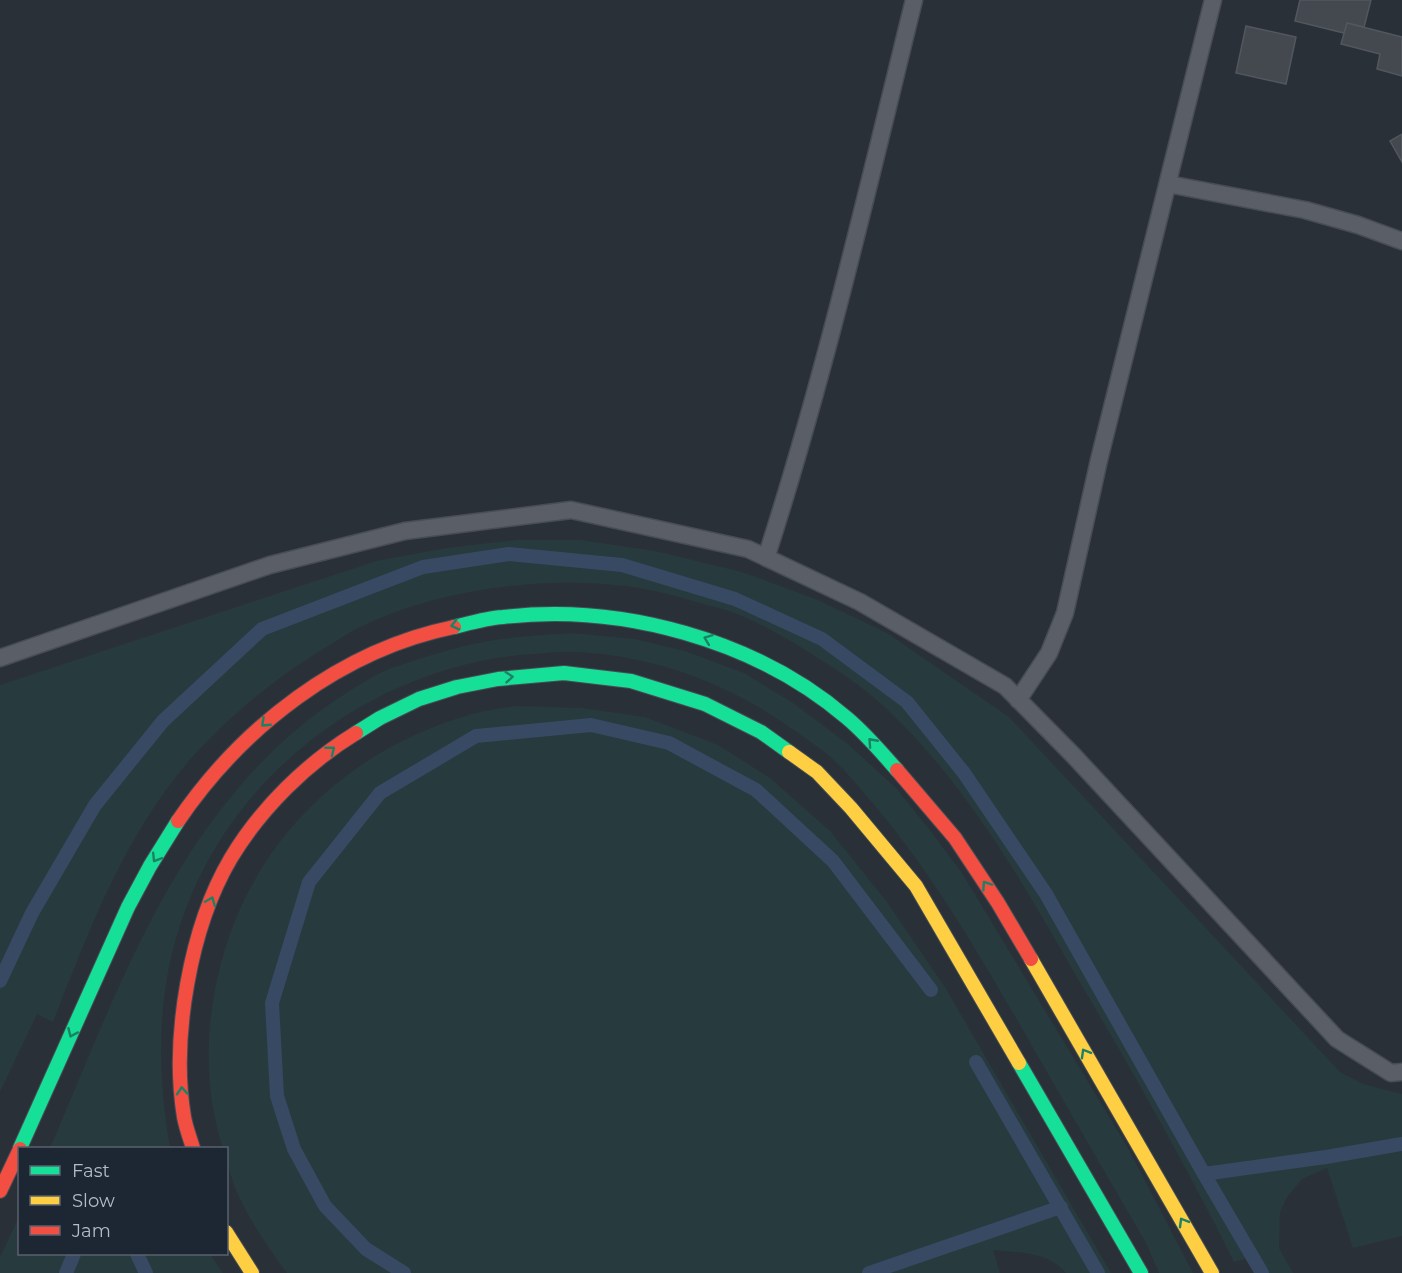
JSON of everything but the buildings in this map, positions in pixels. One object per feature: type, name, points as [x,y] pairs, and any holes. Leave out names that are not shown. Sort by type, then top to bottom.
[{"type":"highway","points":[[21,1147],[138,885],[187,808],[227,758],[283,706],[378,649],[432,630],[473,620],[531,612],[586,613],[647,621],[701,636],[761,660],[818,694],[861,730],[952,834],[994,897],[1212,1273]]},
{"type":"highway","points":[[192,1147],[184,1118],[180,1054],[185,995],[196,939],[231,858],[255,824],[298,776],[344,740],[380,718],[419,699],[457,687],[498,679],[564,673],[631,681],[705,704],[761,732],[817,772],[851,808],[916,886],[1142,1273]]},
{"type":"highway","points":[[0,1191],[18,1153]]},
{"type":"highway","points":[[228,1235],[252,1273]]},
{"type":"lane","points":[[766,558],[795,468],[914,0]]},
{"type":"lane","points":[[1018,700],[1049,653],[1065,613],[1099,460],[1213,0]]},
{"type":"lane","points":[[1168,184],[1305,210],[1358,225],[1402,241]]},
{"type":"lane","points":[[0,657],[270,566],[405,531],[571,510],[748,549],[860,602],[1005,686],[1337,1039],[1391,1073],[1402,1072]]},
{"type":"green space","points":[[517,540],[581,540],[655,551],[742,572],[818,600],[887,633],[1009,717],[1340,1072],[1363,1084],[1402,1094],[1402,1236],[1353,1248],[1327,1168],[1302,1179],[1287,1197],[1280,1212],[1279,1248],[1293,1273],[1257,1273],[1248,1258],[1234,1262],[1159,1119],[1015,872],[969,804],[917,740],[888,710],[846,676],[771,630],[727,610],[626,586],[583,583],[518,585],[420,604],[352,631],[258,695],[195,754],[149,815],[96,916],[53,1022],[37,1014],[0,1092],[0,685],[376,561],[446,548]]},
{"type":"green space","points":[[571,633],[635,639],[685,651],[744,673],[793,703],[849,745],[896,788],[962,873],[1128,1148],[1193,1273],[1159,1273],[1145,1241],[966,934],[908,847],[843,769],[805,738],[761,709],[711,683],[658,665],[603,654],[560,652],[534,654],[482,661],[432,674],[384,694],[339,720],[297,751],[260,788],[228,829],[201,874],[186,907],[175,941],[163,1008],[161,1043],[162,1077],[170,1147],[50,1147],[108,1010],[139,943],[174,879],[214,818],[261,763],[316,714],[386,670],[464,646],[513,638]]},
{"type":"green space","points":[[517,706],[581,708],[645,717],[718,745],[770,778],[830,831],[887,902],[946,989],[1111,1273],[1066,1273],[1050,1261],[1032,1254],[993,1250],[1000,1273],[287,1273],[239,1197],[228,1164],[228,1147],[223,1147],[214,1111],[209,1073],[209,1034],[214,996],[226,945],[245,898],[270,855],[301,817],[337,783],[378,754],[423,731],[488,710]]},
{"type":"green space","points":[[18,1219],[18,1255],[211,1255],[223,1273],[0,1273],[0,1257]]},
{"type":"waterway","points":[[0,981],[32,913],[95,805],[163,721],[262,629],[423,567],[509,554],[622,565],[735,599],[822,639],[907,702],[964,773],[1046,894],[1262,1273]]},
{"type":"waterway","points":[[404,1273],[366,1249],[325,1206],[294,1149],[277,1096],[272,1003],[309,882],[380,793],[476,736],[591,725],[669,743],[756,790],[833,861],[931,990]]},
{"type":"waterway","points":[[976,1062],[1098,1273]]},
{"type":"waterway","points":[[1204,1174],[1402,1144]]},
{"type":"waterway","points":[[869,1273],[1061,1207]]},
{"type":"waterway","points":[[66,1273],[74,1255]]},
{"type":"waterway","points":[[137,1255],[146,1273]]},
{"type":"traffic: fast","points":[[454,627],[497,618],[548,614],[594,616],[640,622],[685,633],[729,648],[771,667],[811,691],[854,724],[897,770]]},
{"type":"traffic: fast","points":[[356,733],[380,718],[419,699],[457,687],[498,679],[564,673],[631,681],[705,704],[761,732],[789,752]]},
{"type":"traffic: fast","points":[[20,1147],[128,907],[178,821]]},
{"type":"traffic: fast","points":[[1019,1063],[1141,1273]]},
{"type":"traffic: slow","points":[[789,752],[817,772],[851,808],[916,886],[1019,1063]]},
{"type":"traffic: slow","points":[[1031,959],[1212,1273]]},
{"type":"traffic: slow","points":[[228,1235],[252,1273]]},
{"type":"traffic: jam","points":[[178,821],[232,754],[298,697],[372,654],[412,638],[454,627]]},
{"type":"traffic: jam","points":[[193,1147],[184,1117],[180,1053],[187,984],[205,916],[231,858],[256,822],[286,788],[320,758],[356,733]]},
{"type":"traffic: jam","points":[[897,770],[955,838],[998,903],[1031,959]]},
{"type":"traffic: jam","points":[[0,1191],[18,1153]]}]
